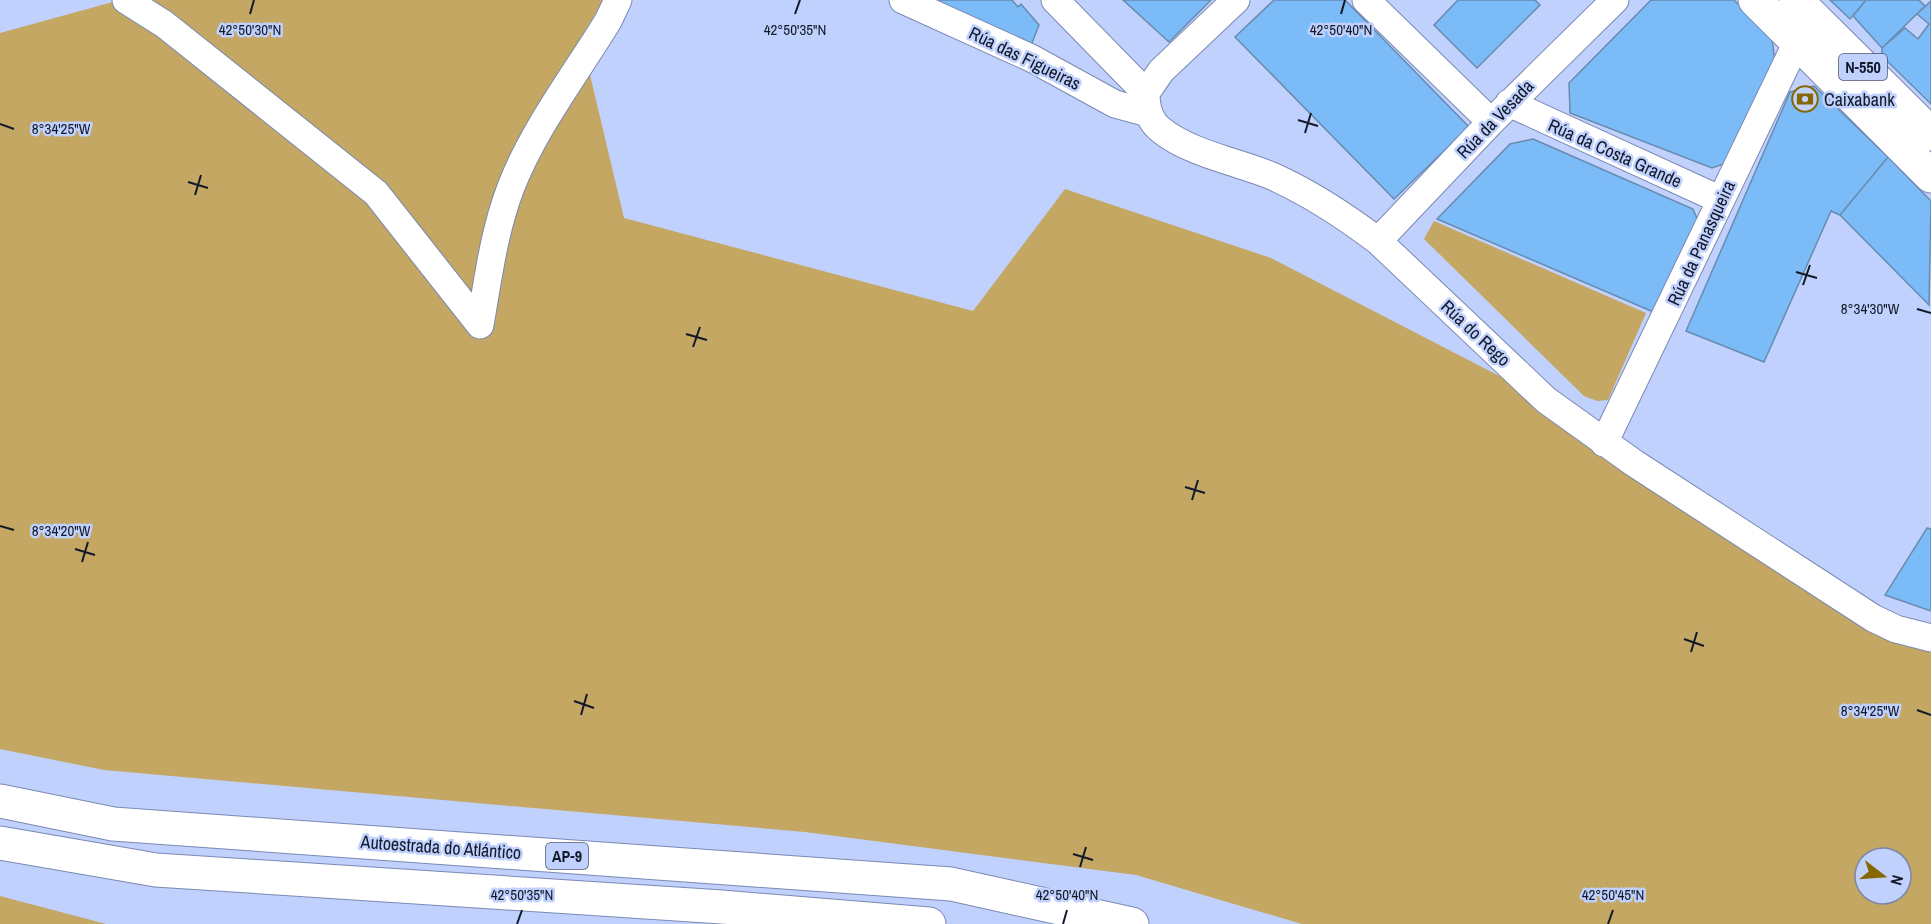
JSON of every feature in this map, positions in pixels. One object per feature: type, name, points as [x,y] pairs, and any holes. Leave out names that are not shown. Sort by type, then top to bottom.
[{"type":"highway","name":"N-550","points":[[1755,0],[1931,176]]},
{"type":"highway","name":"N-550","points":[[1796,0],[1931,134]]},
{"type":"highway","name":"Autoestrada do Atlántico","points":[[0,801],[113,824],[951,884],[1132,924]]},
{"type":"highway","points":[[0,843],[156,870],[722,907],[929,924]]},
{"type":"street","points":[[126,0],[164,24],[376,193],[480,325],[494,243],[511,187],[533,142],[608,21],[618,0]]},
{"type":"street","name":"Rúa das Figueiras","points":[[903,0],[1031,58],[1115,104],[1147,103]]},
{"type":"street","name":"Rúa do Rego","points":[[1055,0],[1147,103],[1152,121],[1169,136],[1293,186],[1352,221],[1378,241],[1546,400],[1604,443],[1873,618],[1896,629],[1931,638]]},
{"type":"street","points":[[1147,103],[1161,71],[1236,0]]},
{"type":"street","points":[[1366,0],[1491,122]]},
{"type":"street","name":"Rúa da Vesada","points":[[1378,241],[1509,103],[1615,0]]},
{"type":"street","name":"Rúa da Panasqueira","points":[[1604,443],[1797,42]]},
{"type":"street","name":"Rúa da Costa Grande","points":[[1509,103],[1721,200]]},
{"type":"shaded area","points":[[120,0],[604,0],[581,37],[624,218],[973,311],[1065,189],[1271,258],[1546,400],[1891,641],[1931,652],[1931,924],[1302,924],[1136,875],[805,832],[104,770],[0,749],[0,33]]},
{"type":"shaded area","points":[[1434,221],[1646,313],[1608,400],[1597,401],[1584,396],[1424,239]]},
{"type":"shaded area","points":[[0,896],[106,924],[0,924]]},
{"type":"building","points":[[925,0],[1012,0],[1018,7],[1021,4],[1039,25],[1030,48]]},
{"type":"building","points":[[1123,0],[1211,0],[1169,42]]},
{"type":"building","points":[[1274,0],[1345,0],[1469,127],[1394,199],[1235,37]]},
{"type":"building","points":[[1458,0],[1535,0],[1540,5],[1477,68],[1434,25]]},
{"type":"building","points":[[1651,0],[1734,0],[1772,38],[1775,63],[1732,161],[1712,168],[1570,113],[1569,83]]},
{"type":"building","points":[[1830,0],[1866,0],[1850,19]]},
{"type":"building","points":[[1866,0],[1919,0],[1925,6],[1882,48],[1853,16]]},
{"type":"building","points":[[1931,1],[1931,104],[1882,56],[1882,48],[1905,28],[1918,39],[1929,24],[1917,14]]},
{"type":"building","points":[[1814,86],[1888,157],[1840,215],[1831,211],[1764,362],[1686,331],[1790,92]]},
{"type":"building","points":[[1533,139],[1693,209],[1702,230],[1665,317],[1437,219],[1510,144]]},
{"type":"building","points":[[1888,157],[1931,201],[1929,305],[1840,215]]},
{"type":"building","points":[[1927,528],[1931,529],[1931,611],[1885,595]]},
{"type":"place","name":"Caixabank","points":[[1805,99]]}]
